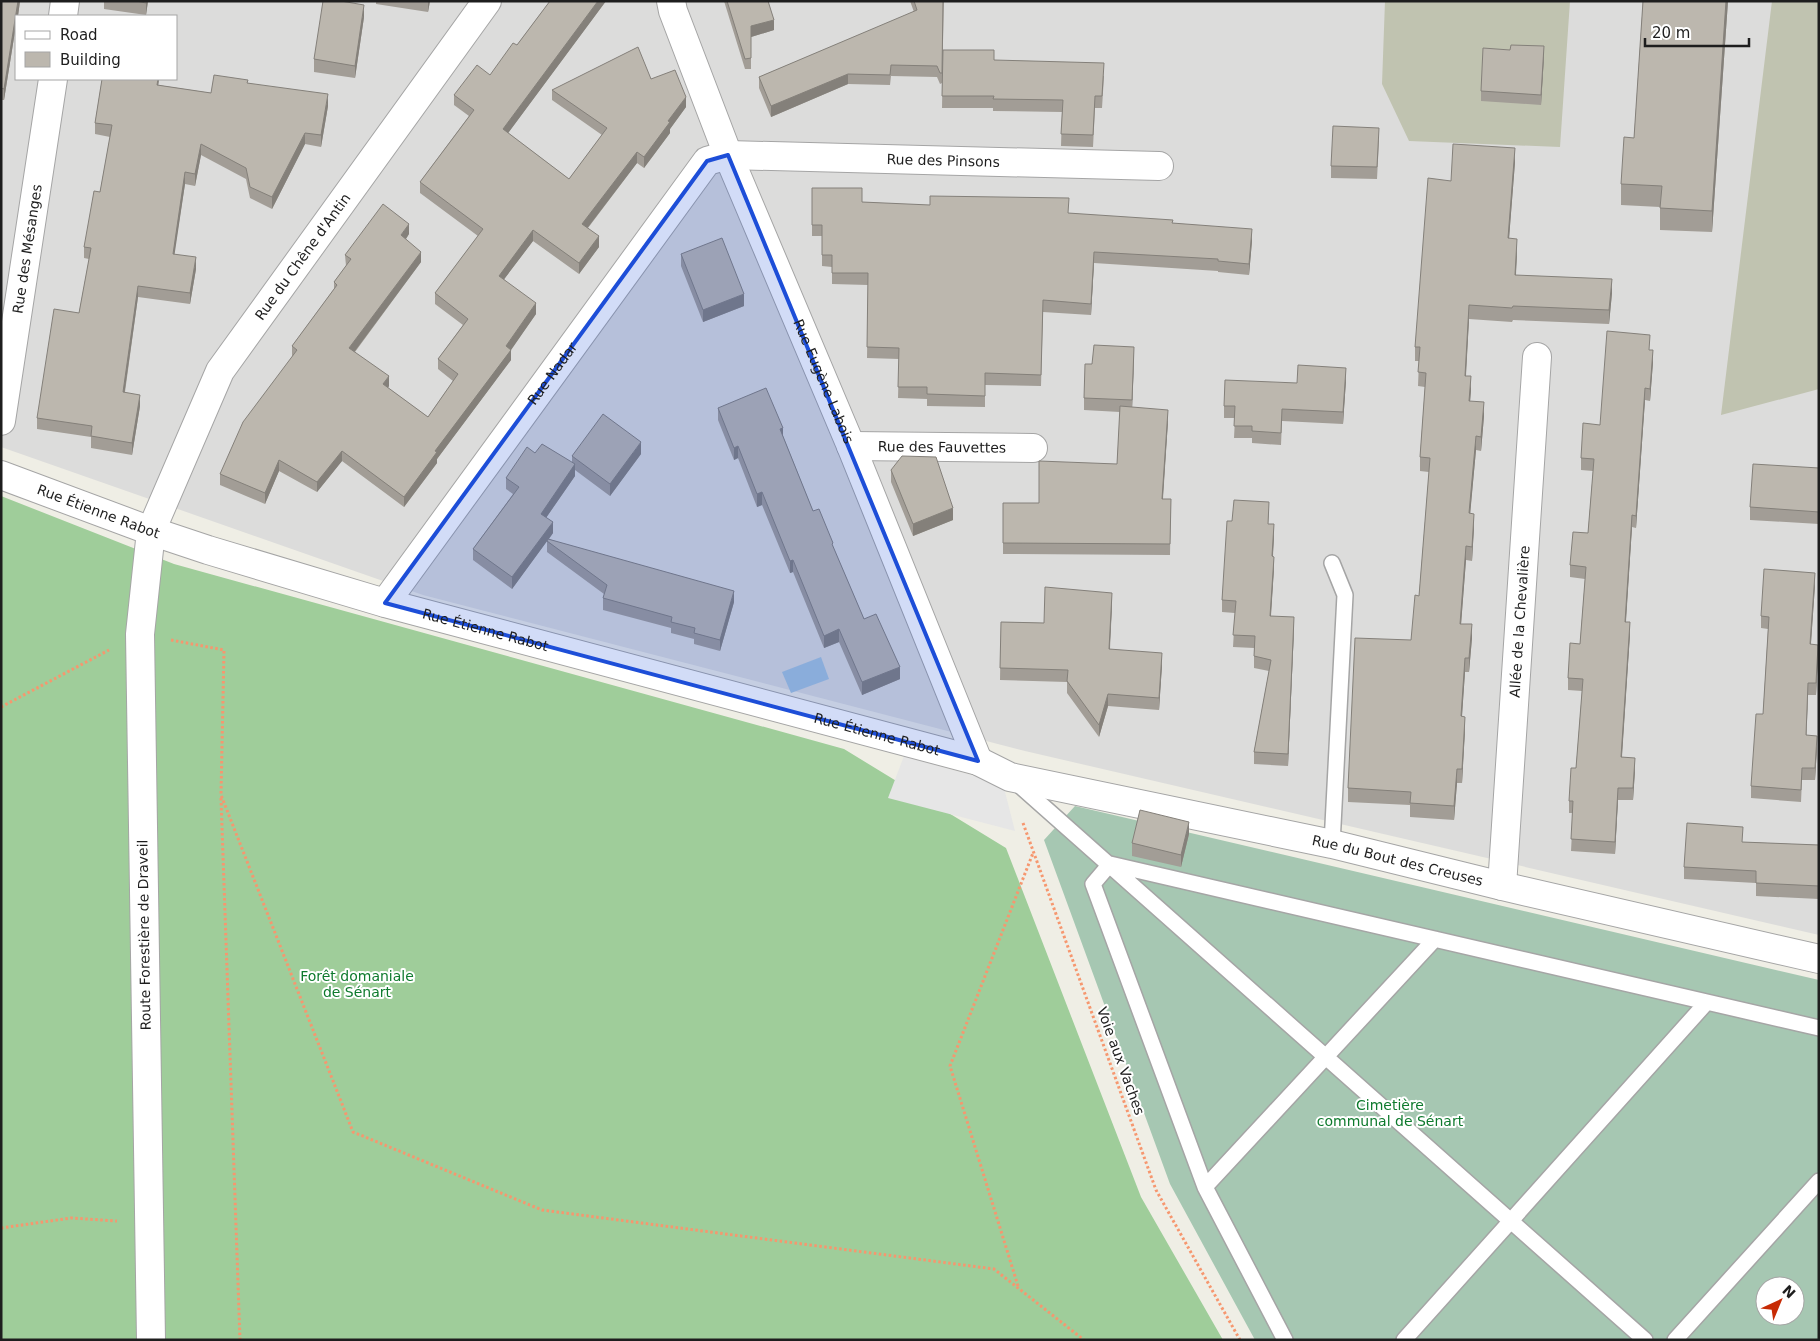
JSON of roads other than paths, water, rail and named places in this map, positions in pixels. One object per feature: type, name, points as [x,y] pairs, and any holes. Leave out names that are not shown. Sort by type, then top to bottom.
[{"type":"street","points":[[63,15],[65,1]]},
{"type":"street","name":"Rue du Chêne d'Antin","points":[[151,531],[220,371],[487,1]]},
{"type":"street","name":"Rue Eugène Labois","points":[[671,1],[673,11],[728,155],[851,446],[978,761]]},
{"type":"street","name":"Rue des Mésanges","points":[[1,421],[53,80]]},
{"type":"street","name":"Rue des Pinsons","points":[[728,155],[1160,166]]},
{"type":"street","name":"Rue Nadar","points":[[385,603],[707,161],[728,155]]},
{"type":"street","name":"Allée de la Chevalière","points":[[1502,886],[1537,358]]},
{"type":"street","name":"Rue des Fauvettes","points":[[851,446],[1033,448]]},
{"type":"street","name":"Rue Étienne Rabot","points":[[1,475],[151,531],[385,603],[978,761]]},
{"type":"street","name":"Route Forestière de Draveil","points":[[150,1340],[140,634],[151,531]]},
{"type":"street","name":"Rue du Bout des Creuses","points":[[978,761],[1010,777],[1332,844],[1502,886],[1819,959]]},
{"type":"lane","points":[[1332,563],[1345,595],[1332,844]]},
{"type":"lane","points":[[1010,777],[1645,1340]]},
{"type":"lane","points":[[1110,864],[1819,1028]]},
{"type":"lane","points":[[1110,864],[1093,884],[1205,1187],[1285,1340]]},
{"type":"lane","points":[[1205,1187],[1435,939]]},
{"type":"lane","points":[[1404,1340],[1707,1002]]},
{"type":"lane","points":[[1680,1339],[1819,1181]]},
{"type":"water","points":[[821,657],[829,679],[791,693],[782,672]]},
{"type":"park label","name":"Forêt domaniale de Sénart","points":[[357,984]]},
{"type":"park label","name":"Cimetière communal de Sénart","points":[[1390,1114]]}]
